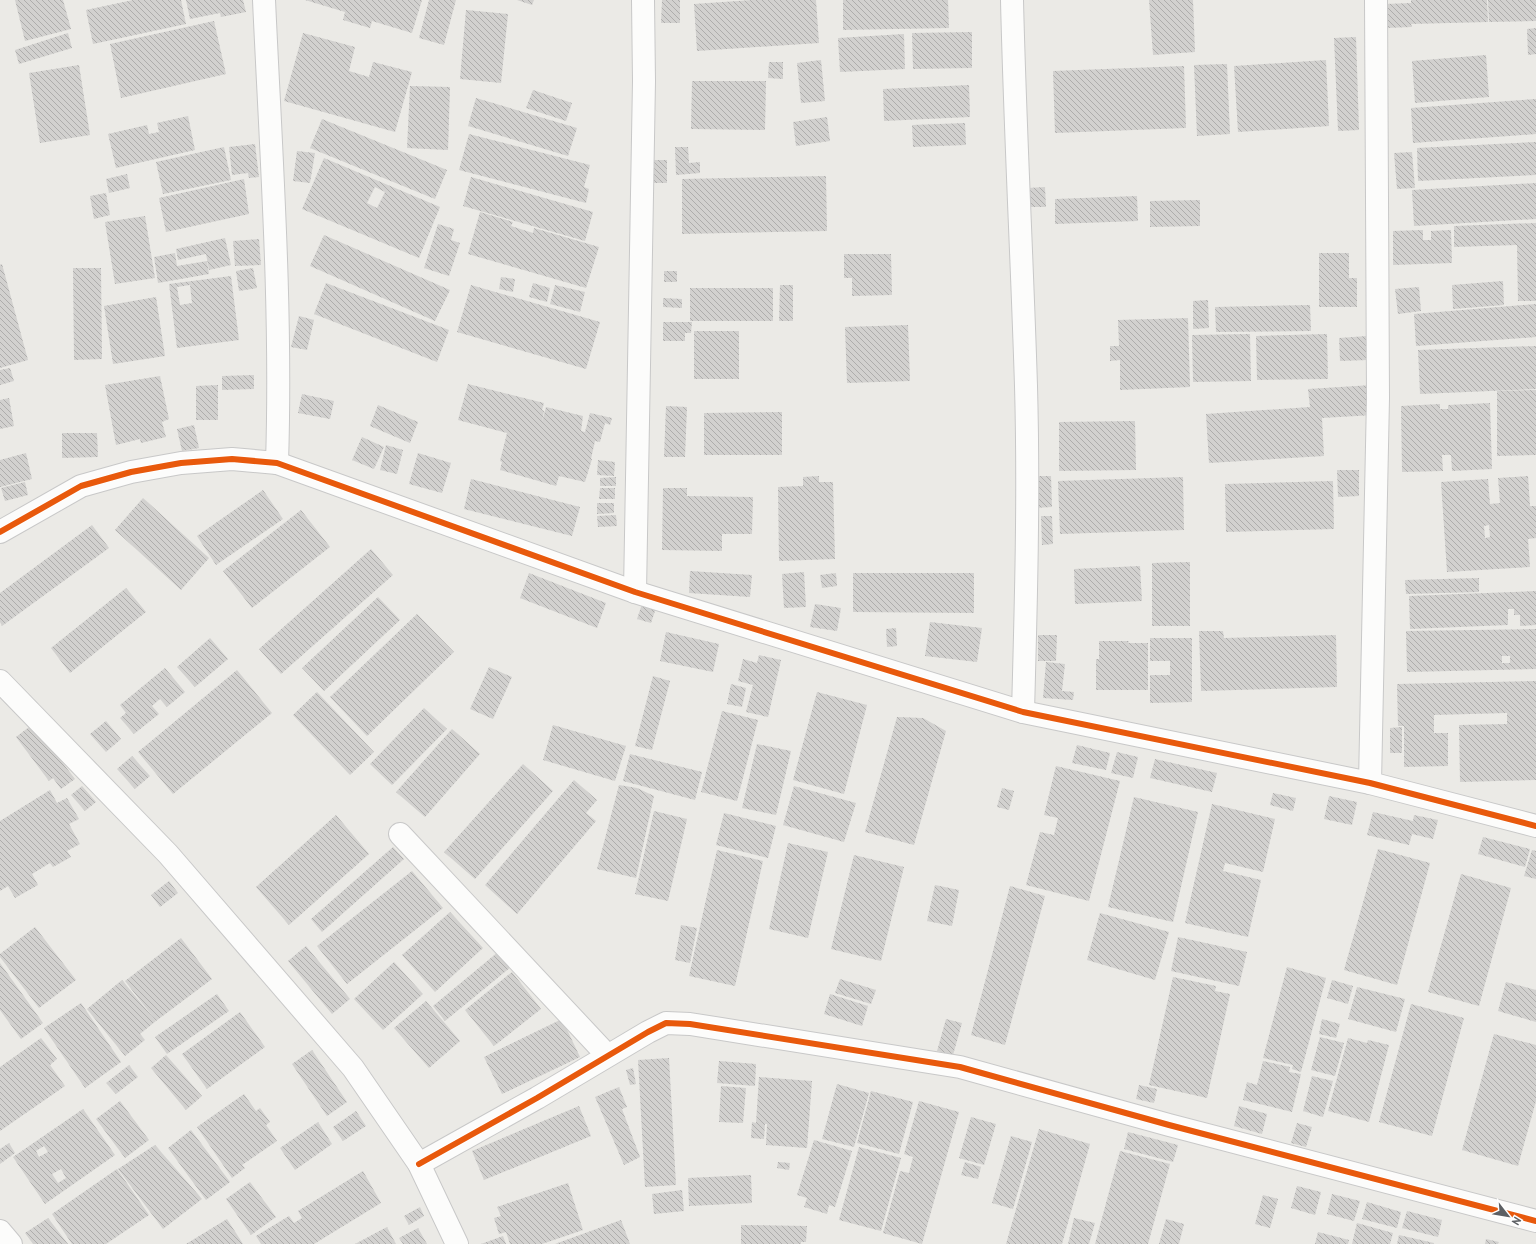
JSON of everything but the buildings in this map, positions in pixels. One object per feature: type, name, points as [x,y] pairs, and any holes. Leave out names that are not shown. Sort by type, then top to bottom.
[{"type":"street","points":[[264,0],[276,251],[279,411],[277,463]]},
{"type":"street","points":[[635,592],[644,81],[643,0]]},
{"type":"street","points":[[1012,0],[1026,387],[1027,503],[1023,712]]},
{"type":"street","points":[[1370,783],[1378,398],[1376,0]]},
{"type":"street","points":[[0,532],[81,486],[131,472],[180,463],[232,459],[277,463],[635,592],[1023,712],[1370,783],[1536,826]]},
{"type":"street","points":[[0,681],[168,854],[354,1068],[419,1164],[457,1244]]},
{"type":"street","points":[[400,834],[607,1055]]},
{"type":"street","points":[[419,1164],[550,1090],[607,1055],[666,1023],[690,1024],[960,1067],[1162,1123],[1536,1221]]},
{"type":"street","points":[[0,1231],[11,1244]]},
{"type":"cycle path","points":[[0,532],[81,486],[131,472],[181,463],[232,459],[277,463],[635,592],[1023,712],[1370,783],[1536,826]]},
{"type":"cycle path","points":[[419,1164],[537,1098],[648,1032],[666,1023],[690,1024],[960,1067],[1169,1125],[1536,1221]]}]
